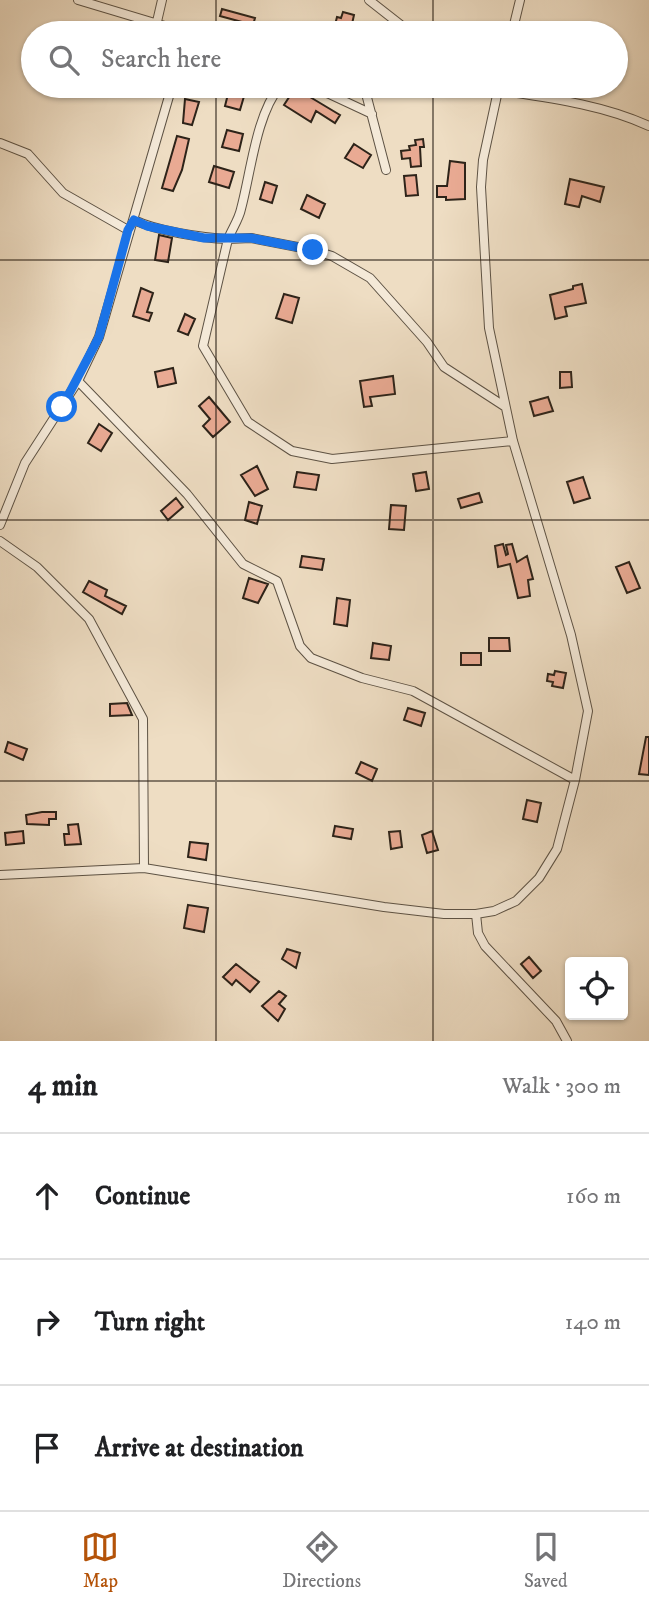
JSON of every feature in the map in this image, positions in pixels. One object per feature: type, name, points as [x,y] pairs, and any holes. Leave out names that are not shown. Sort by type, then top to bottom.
[{"type":"street","points":[[78,0],[141,21]]},
{"type":"street","points":[[157,21],[162,0]]},
{"type":"street","points":[[369,0],[396,21]]},
{"type":"street","points":[[515,21],[520,0]]},
{"type":"street","points":[[0,525],[26,463],[78,381],[99,337],[168,98]]},
{"type":"street","points":[[270,98],[241,212],[228,239],[203,346],[248,422],[292,451],[332,459],[513,441]]},
{"type":"street","points":[[338,98],[372,114]]},
{"type":"street","points":[[367,98],[386,170]]},
{"type":"street","points":[[0,875],[144,868],[384,907],[444,914],[494,911],[516,901],[539,878],[557,849],[575,780],[588,711],[571,635],[513,441],[489,328],[481,187],[482,160],[496,98]]},
{"type":"street","points":[[546,98],[632,118],[649,126]]},
{"type":"street","points":[[0,143],[28,154],[63,193],[128,230]]},
{"type":"street","points":[[134,220],[147,226],[204,238],[251,238],[332,256],[370,278],[427,342],[444,367],[504,406]]},
{"type":"street","points":[[78,381],[187,494],[243,564],[277,581],[300,646],[311,658],[362,678],[413,691],[575,780]]},
{"type":"street","points":[[0,541],[37,567],[89,619],[144,719],[144,868]]},
{"type":"street","points":[[476,914],[478,933],[485,946],[556,1021],[568,1041]]},
{"type":"building","points":[[222,9],[255,18],[254,21],[238,21],[220,16]]},
{"type":"building","points":[[343,12],[354,15],[353,21],[336,21],[337,17],[341,18]]},
{"type":"building","points":[[227,98],[244,98],[240,110],[225,106]]},
{"type":"building","points":[[289,98],[312,98],[340,115],[335,123],[316,111],[311,122],[284,105]]},
{"type":"building","points":[[185,99],[199,102],[192,125],[183,123]]},
{"type":"building","points":[[227,130],[243,134],[239,151],[222,147]]},
{"type":"building","points":[[177,136],[189,139],[182,170],[173,191],[162,188]]},
{"type":"building","points":[[423,139],[424,147],[420,147],[421,166],[411,167],[410,158],[402,159],[401,151],[410,150],[409,146],[416,145],[415,140]]},
{"type":"building","points":[[354,144],[371,155],[363,168],[345,158]]},
{"type":"building","points":[[450,161],[465,163],[465,199],[446,200],[446,197],[437,197],[437,186],[447,186]]},
{"type":"building","points":[[214,166],[234,172],[229,188],[209,182]]},
{"type":"building","points":[[416,175],[418,195],[406,196],[404,176]]},
{"type":"building","points":[[570,179],[604,187],[600,202],[582,196],[579,207],[565,204]]},
{"type":"building","points":[[265,182],[277,186],[272,203],[260,199]]},
{"type":"building","points":[[307,195],[325,204],[319,218],[301,209]]},
{"type":"building","points":[[159,235],[172,238],[168,262],[155,260]]},
{"type":"building","points":[[582,284],[586,303],[565,307],[567,316],[555,319],[550,295]]},
{"type":"building","points":[[141,288],[153,293],[147,312],[152,313],[149,321],[133,316]]},
{"type":"building","points":[[284,294],[299,298],[292,323],[276,318]]},
{"type":"building","points":[[185,314],[195,319],[188,335],[178,331]]},
{"type":"building","points":[[173,368],[176,383],[158,387],[155,372]]},
{"type":"building","points":[[560,372],[571,372],[572,387],[560,388]]},
{"type":"building","points":[[393,376],[395,394],[370,397],[372,406],[364,407],[360,381]]},
{"type":"building","points":[[209,397],[230,422],[213,437],[203,426],[210,419],[199,406]]},
{"type":"building","points":[[548,397],[553,411],[534,416],[530,402]]},
{"type":"building","points":[[99,424],[112,433],[101,451],[88,443]]},
{"type":"building","points":[[257,466],[268,489],[255,496],[241,475]]},
{"type":"building","points":[[297,472],[319,475],[316,490],[294,487]]},
{"type":"building","points":[[426,472],[429,489],[416,491],[413,474]]},
{"type":"building","points":[[583,477],[590,498],[574,503],[567,482]]},
{"type":"building","points":[[479,493],[482,502],[461,508],[458,499]]},
{"type":"building","points":[[176,498],[183,507],[168,520],[161,511]]},
{"type":"building","points":[[249,502],[262,506],[257,524],[245,520]]},
{"type":"building","points":[[391,505],[406,506],[404,530],[389,529]]},
{"type":"building","points":[[503,544],[506,555],[506,545],[512,544],[517,562],[527,556],[533,579],[528,580],[530,596],[518,598],[510,564],[498,567],[495,546]]},
{"type":"building","points":[[302,556],[324,559],[322,570],[300,567]]},
{"type":"building","points":[[629,562],[640,588],[627,593],[616,567]]},
{"type":"building","points":[[249,578],[268,584],[258,603],[243,598]]},
{"type":"building","points":[[89,581],[107,590],[105,596],[126,606],[122,614],[83,592]]},
{"type":"building","points":[[337,598],[350,600],[347,626],[334,624]]},
{"type":"building","points":[[489,638],[509,638],[510,651],[489,651]]},
{"type":"building","points":[[373,643],[391,646],[389,660],[371,658]]},
{"type":"building","points":[[461,653],[481,653],[481,665],[461,665]]},
{"type":"building","points":[[555,671],[566,673],[563,688],[552,686],[553,682],[547,681],[548,674],[554,675]]},
{"type":"building","points":[[127,703],[132,715],[110,716],[110,704]]},
{"type":"building","points":[[408,708],[425,713],[421,726],[404,720]]},
{"type":"building","points":[[646,737],[649,737],[649,775],[639,774]]},
{"type":"building","points":[[8,742],[27,749],[23,760],[5,752]]},
{"type":"building","points":[[361,762],[377,769],[372,781],[356,773]]},
{"type":"building","points":[[527,800],[541,803],[537,822],[523,819]]},
{"type":"building","points":[[56,812],[56,819],[49,819],[49,825],[27,824],[26,815]]},
{"type":"building","points":[[78,824],[81,844],[65,845],[64,834],[69,834],[68,825]]},
{"type":"building","points":[[335,826],[353,829],[351,839],[333,836]]},
{"type":"building","points":[[23,831],[24,843],[6,845],[5,833]]},
{"type":"building","points":[[400,831],[402,847],[391,849],[389,832]]},
{"type":"building","points":[[432,831],[438,850],[427,853],[422,835]]},
{"type":"building","points":[[190,842],[208,844],[206,860],[188,857]]},
{"type":"building","points":[[188,905],[208,908],[204,932],[184,928]]},
{"type":"building","points":[[287,949],[300,953],[296,968],[282,959]]},
{"type":"building","points":[[529,957],[541,971],[533,978],[521,964]]},
{"type":"building","points":[[236,964],[259,982],[250,992],[236,980],[232,985],[223,977]]},
{"type":"building","points":[[279,991],[286,996],[279,1004],[285,1009],[278,1021],[262,1006]]},
{"type":"route","points":[[62,407],[99,337],[128,230],[134,220],[147,226],[204,238],[251,238],[313,250]]}]
